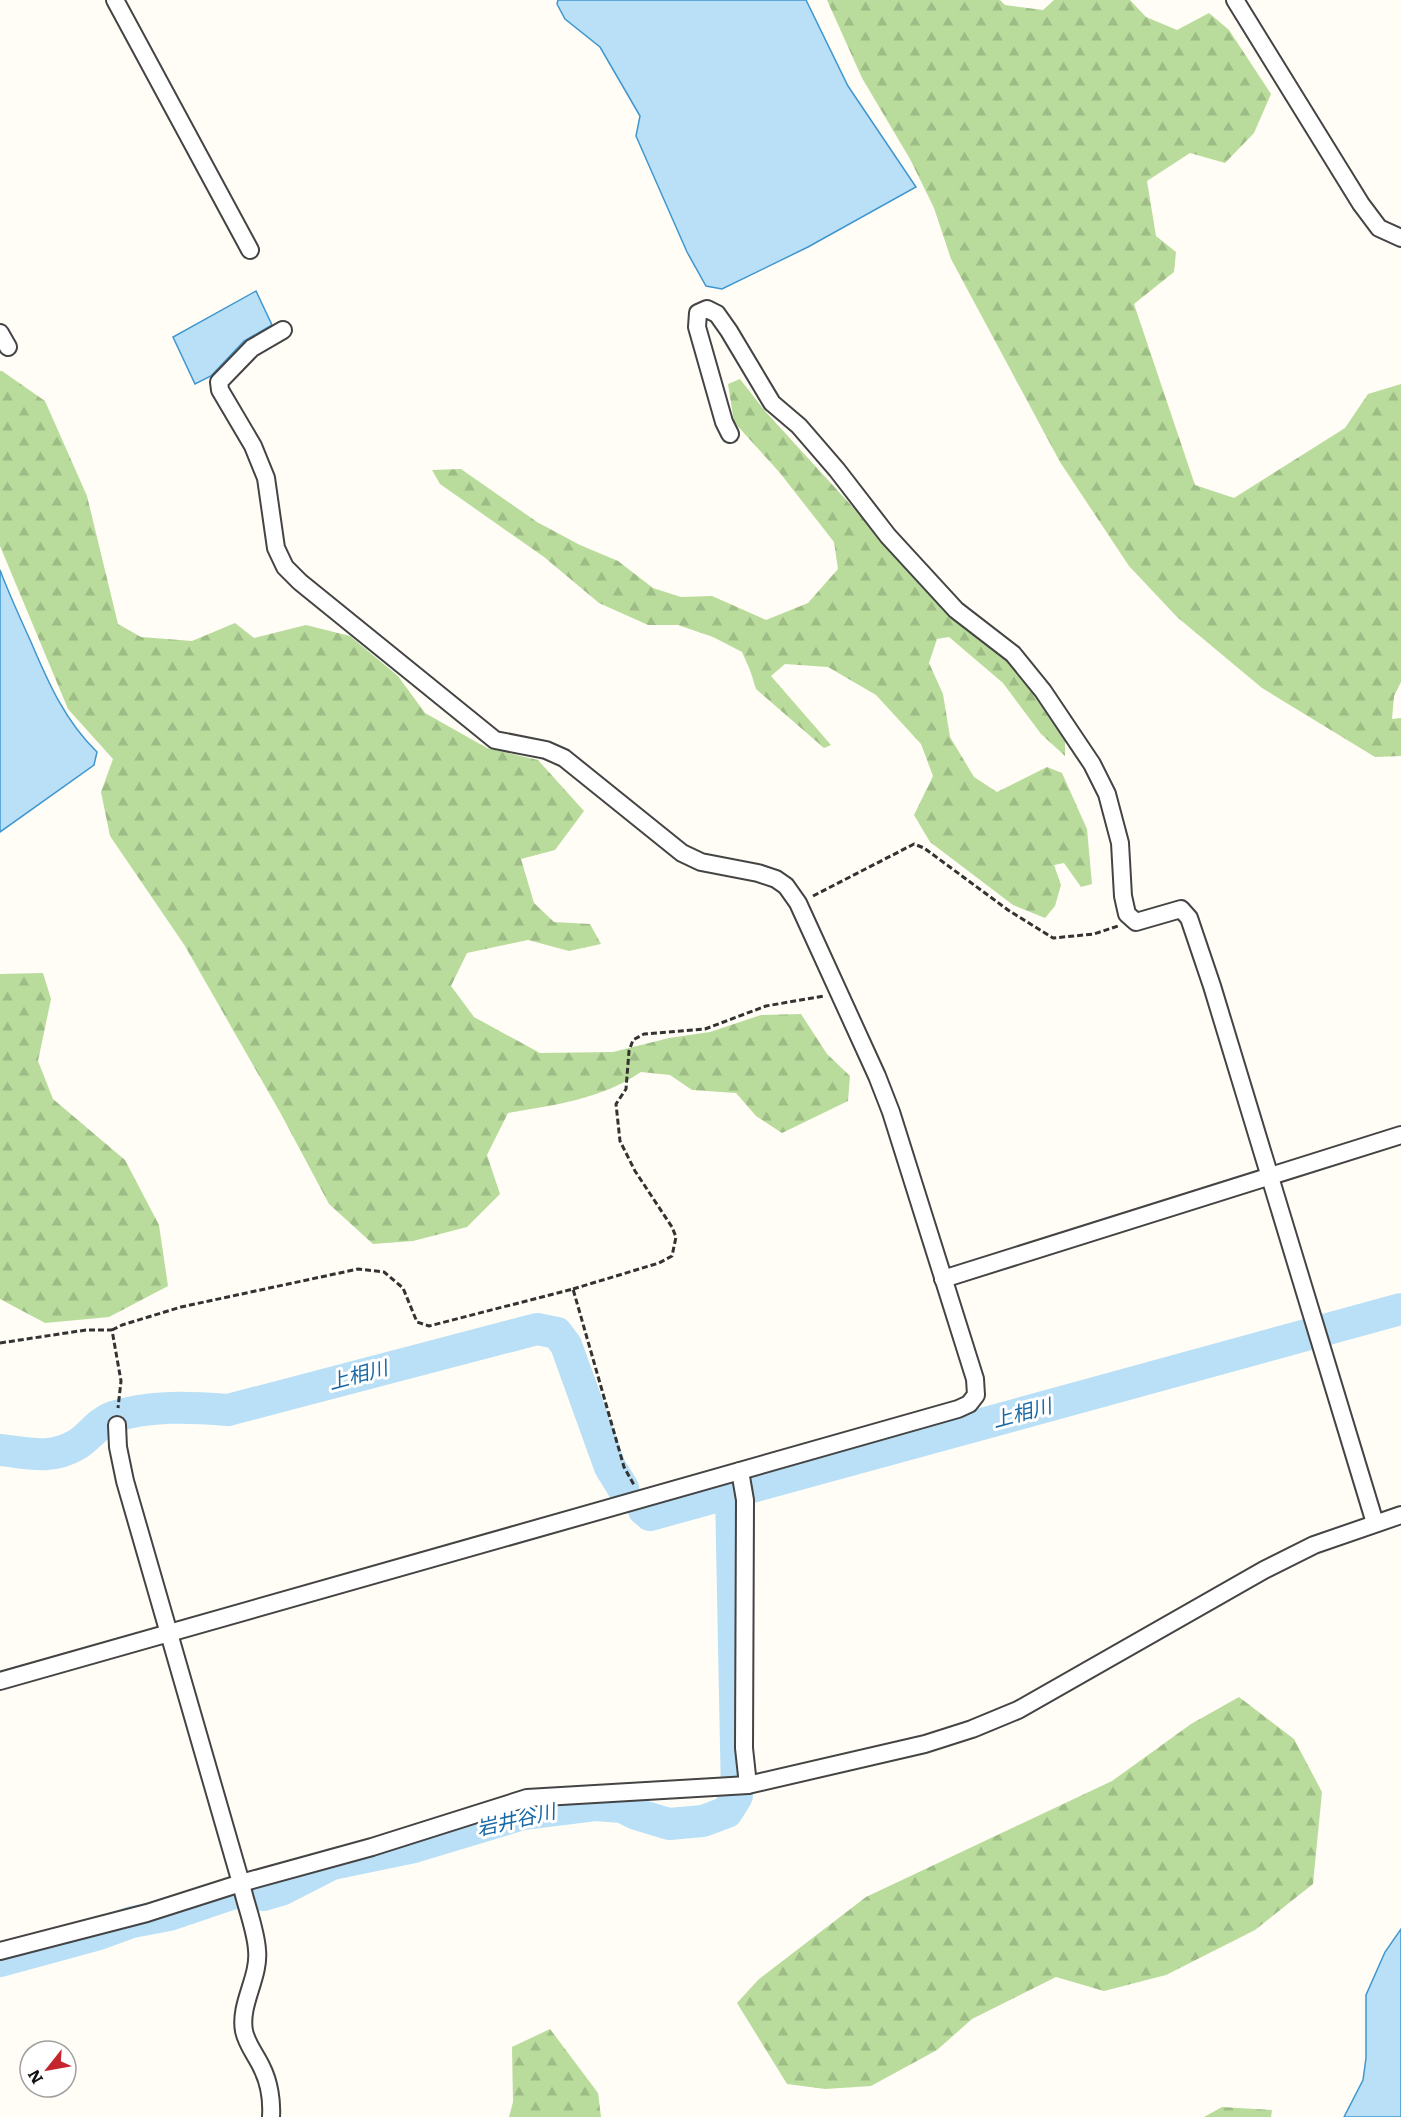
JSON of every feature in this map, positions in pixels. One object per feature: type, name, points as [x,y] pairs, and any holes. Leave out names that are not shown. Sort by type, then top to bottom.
[{"type":"street","points":[[116,0],[250,250]]},
{"type":"street","points":[[1235,0],[1360,204],[1380,228],[1401,238]]},
{"type":"street","points":[[730,434],[724,422],[696,327],[698,313],[707,309],[717,314],[729,331],[772,403],[799,426],[814,443],[888,536],[956,610],[1013,654],[1043,691],[1092,764],[1107,794],[1120,843],[1123,896],[1127,914],[1137,922],[1181,909],[1189,918],[1212,986],[1375,1523]]},
{"type":"street","points":[[0,1681],[642,1499],[741,1476],[958,1409],[969,1404],[976,1395],[975,1379],[887,1103],[798,903],[786,886],[776,879],[758,873],[701,862],[682,853],[564,758],[546,750],[495,740],[300,582],[285,567],[276,548],[266,478],[253,446],[220,390],[219,382],[252,348],[284,330]]},
{"type":"street","points":[[943,1279],[1401,1135]]},
{"type":"street","points":[[117,1425],[124,1481],[241,1883],[258,1950],[256,1968],[245,2010],[244,2029],[249,2047],[262,2066],[267,2079],[271,2117]]},
{"type":"street","points":[[741,1476],[745,1500],[744,1748],[741,1786]]},
{"type":"street","points":[[0,1950],[147,1913],[241,1883],[372,1847],[527,1798],[741,1786],[925,1744],[1009,1714],[1264,1570],[1314,1545],[1401,1515]]},
{"type":"path","points":[[798,903],[914,844],[924,848],[1008,910],[1053,938],[1106,931],[1121,925],[1127,914]]},
{"type":"path","points":[[0,1343],[86,1330],[112,1330],[181,1307],[358,1269],[384,1272],[403,1288],[417,1322],[429,1326],[542,1295],[573,1289],[659,1263],[672,1256],[676,1237],[672,1227],[635,1171],[620,1141],[616,1104],[626,1089],[629,1051],[633,1040],[644,1034],[705,1029],[766,1006],[839,992]]},
{"type":"path","points":[[573,1289],[624,1467],[642,1499]]},
{"type":"path","points":[[112,1330],[121,1381],[117,1425]]},
{"type":"green space","points":[[827,0],[1000,0],[1005,5],[1043,10],[1054,0],[1130,0],[1146,17],[1177,30],[1209,13],[1229,30],[1271,94],[1254,133],[1225,163],[1190,153],[1147,181],[1156,236],[1176,252],[1174,272],[1134,304],[1195,485],[1234,498],[1345,428],[1368,394],[1401,384],[1401,682],[1394,696],[1392,719],[1401,718],[1401,756],[1375,757],[1262,688],[1177,617],[1129,566],[1060,462],[951,259],[934,208],[910,159],[862,78]]},
{"type":"green space","points":[[0,371],[45,401],[87,496],[118,624],[141,637],[192,641],[235,623],[254,638],[306,625],[350,636],[398,676],[425,713],[487,748],[538,760],[584,811],[555,850],[521,859],[534,903],[554,922],[590,924],[601,944],[569,951],[528,940],[467,953],[451,986],[474,1017],[540,1053],[613,1052],[669,1038],[710,1032],[761,1015],[801,1014],[827,1054],[850,1076],[848,1101],[782,1133],[756,1116],[736,1093],[692,1090],[670,1075],[641,1072],[594,1095],[560,1104],[508,1113],[487,1155],[500,1194],[467,1227],[413,1241],[373,1244],[329,1204],[281,1114],[185,946],[110,836],[101,792],[113,759],[68,709],[0,546]]},
{"type":"green space","points":[[740,379],[765,411],[933,595],[1016,669],[1065,741],[1065,756],[1041,734],[1003,683],[949,637],[937,639],[929,663],[943,694],[950,737],[974,777],[997,792],[1047,767],[1062,773],[1087,829],[1092,884],[1081,887],[1064,863],[1054,865],[1061,885],[1055,906],[1045,918],[1013,905],[930,842],[914,815],[933,776],[921,744],[876,695],[828,667],[785,664],[771,676],[831,745],[824,748],[756,689],[742,652],[713,637],[678,625],[648,625],[599,603],[544,557],[440,484],[432,470],[461,469],[537,522],[580,545],[618,561],[653,588],[681,597],[712,596],[766,620],[808,603],[838,569],[834,542],[780,473],[734,422],[728,384]]},
{"type":"green space","points":[[43,973],[51,999],[38,1061],[53,1099],[125,1160],[159,1225],[168,1286],[109,1317],[45,1323],[0,1299],[0,974]]},
{"type":"green space","points":[[1239,1697],[1294,1739],[1322,1792],[1313,1884],[1255,1930],[1166,1975],[1104,1991],[1056,1977],[972,2019],[937,2050],[871,2086],[825,2089],[787,2084],[737,2003],[759,1979],[866,1897],[1112,1781],[1191,1724]]},
{"type":"green space","points":[[550,2029],[598,2093],[601,2117],[509,2117],[513,2102],[512,2047]]},
{"type":"green space","points":[[1222,2107],[1272,2110],[1271,2117],[1204,2117]]},
{"type":"water","points":[[558,0],[806,0],[848,86],[916,187],[808,247],[722,289],[706,286],[687,252],[636,136],[640,116],[600,47],[565,19],[557,4]]},
{"type":"water","points":[[256,291],[272,325],[244,341],[211,376],[195,384],[173,337]]},
{"type":"water","points":[[0,570],[58,700],[76,727],[97,752],[94,765],[0,832]]},
{"type":"water","points":[[1401,1929],[1401,2117],[1344,2117],[1363,2080],[1366,2058],[1366,1995],[1385,1952]]},
{"type":"waterway","name":"上相川","points":[[644,1510],[650,1515],[1401,1309]]},
{"type":"waterway","name":"上相川","points":[[0,1450],[29,1454],[57,1453],[81,1442],[108,1419],[127,1413],[170,1408],[228,1410],[537,1329],[557,1333],[566,1345],[610,1467],[623,1488]]},
{"type":"waterway","name":"岩井谷川","points":[[0,1961],[99,1934],[132,1922],[169,1915],[234,1893],[264,1895],[281,1890],[332,1864],[414,1847],[523,1814],[595,1805],[622,1807],[636,1814],[669,1824],[703,1821],[727,1812],[737,1796],[731,1493]]}]
